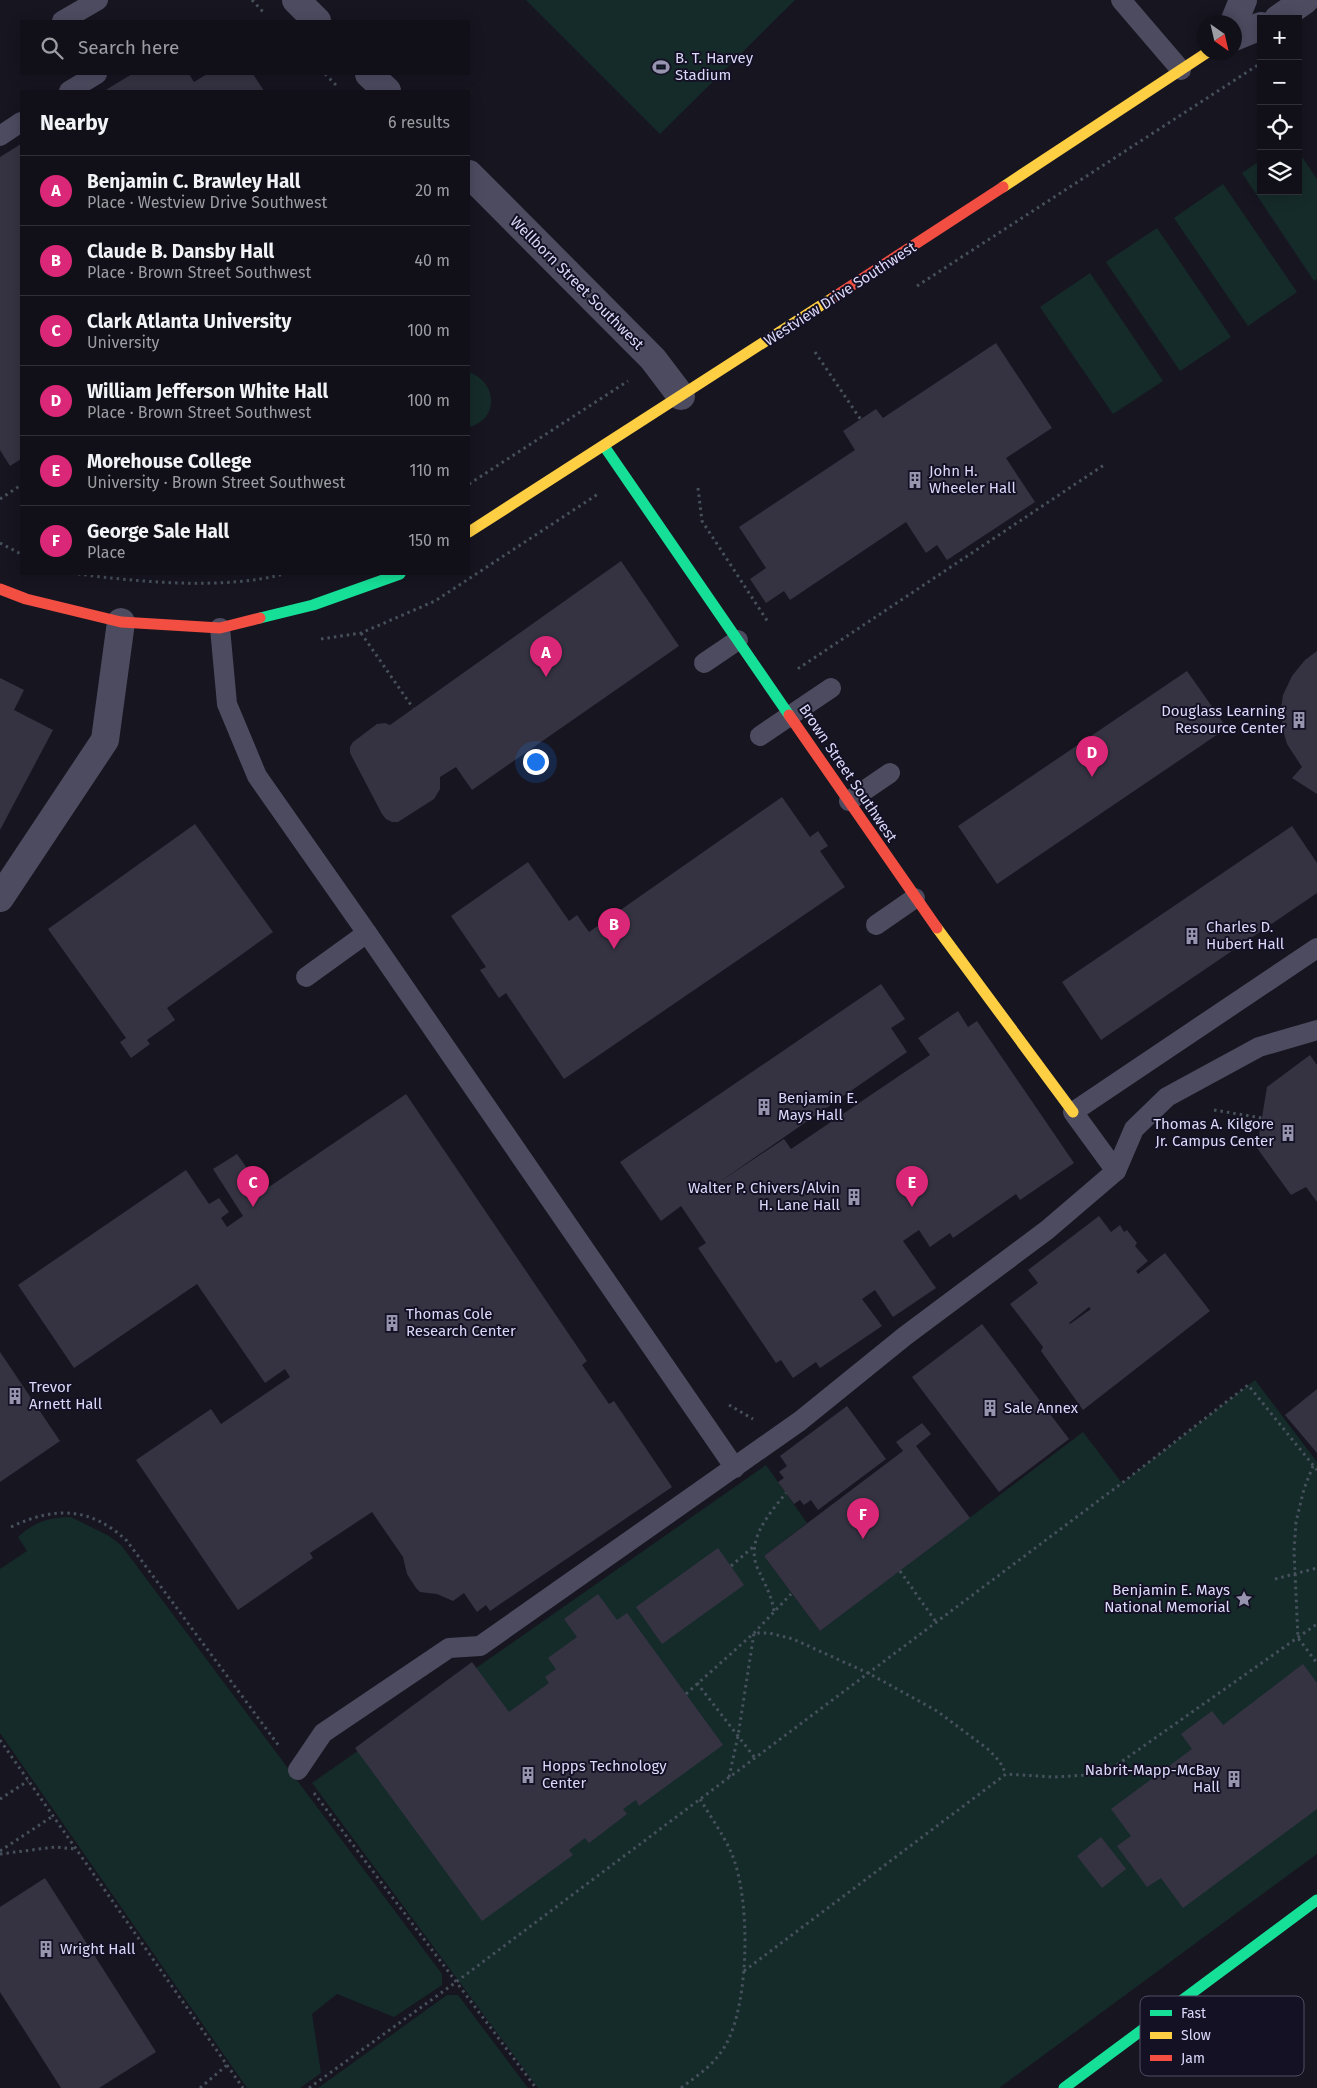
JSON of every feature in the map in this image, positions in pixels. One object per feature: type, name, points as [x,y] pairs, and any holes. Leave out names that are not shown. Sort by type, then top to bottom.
[{"type":"street","points":[[296,0],[316,20]]},
{"type":"street","points":[[1237,15],[1243,0]]},
{"type":"street","points":[[1284,15],[1305,0]]},
{"type":"street","points":[[1242,34],[1257,28]]},
{"type":"street","name":"Westview Drive Southwest","points":[[470,531],[1197,59]]},
{"type":"street","points":[[370,75],[386,90]]},
{"type":"street","name":"Wellborn Street Southwest","points":[[470,175],[653,360],[681,396]]},
{"type":"street","name":"Brown Street Southwest","points":[[604,446],[915,898],[1073,1112]]},
{"type":"street","points":[[0,589],[26,599],[121,622],[220,628],[313,605],[397,575]]},
{"type":"street","points":[[0,898],[105,740],[121,622]]},
{"type":"street","points":[[1188,1996],[1317,1900]]},
{"type":"street","points":[[1064,2088],[1140,2032]]},
{"type":"lane","points":[[64,20],[98,0]]},
{"type":"lane","points":[[1121,0],[1181,70]]},
{"type":"lane","points":[[71,90],[94,75]]},
{"type":"lane","points":[[0,136],[20,123]]},
{"type":"lane","points":[[220,628],[227,704],[257,776],[735,1468]]},
{"type":"lane","points":[[704,663],[738,640]]},
{"type":"lane","points":[[760,736],[831,688]]},
{"type":"lane","points":[[849,801],[890,773]]},
{"type":"lane","points":[[876,925],[915,898]]},
{"type":"lane","points":[[306,977],[367,933]]},
{"type":"lane","points":[[1116,1171],[1073,1112],[1317,948]]},
{"type":"lane","points":[[298,1770],[322,1734],[448,1648],[480,1646],[800,1421],[905,1336],[1047,1230],[1116,1171],[1134,1129],[1167,1097],[1259,1046],[1317,1030]]},
{"type":"path","points":[[252,0],[266,14]]},
{"type":"path","points":[[914,288],[1257,66]]},
{"type":"path","points":[[326,75],[341,90]]},
{"type":"path","points":[[807,357],[823,346]]},
{"type":"path","points":[[815,352],[861,420]]},
{"type":"path","points":[[470,483],[628,380],[622,373]]},
{"type":"path","points":[[793,660],[799,668],[1104,465]]},
{"type":"path","points":[[313,641],[361,633],[435,601],[625,476]]},
{"type":"path","points":[[0,499],[20,486]]},
{"type":"path","points":[[698,488],[702,521],[772,627]]},
{"type":"path","points":[[0,544],[20,554]]},
{"type":"path","points":[[89,575],[214,584],[280,575]]},
{"type":"path","points":[[361,633],[414,708]]},
{"type":"path","points":[[1214,1110],[1262,1118]]},
{"type":"path","points":[[309,2088],[452,1985],[1248,1385],[1317,1470]]},
{"type":"path","points":[[722,1398],[729,1405],[761,1424]]},
{"type":"path","points":[[1314,1465],[1304,1490],[1296,1522],[1294,1551],[1298,1638],[1317,1663]]},
{"type":"path","points":[[731,1566],[754,1547],[768,1515],[786,1493]]},
{"type":"path","points":[[754,1547],[757,1566],[771,1594],[774,1611]]},
{"type":"path","points":[[1275,1579],[1317,1568]]},
{"type":"path","points":[[900,1571],[936,1622]]},
{"type":"path","points":[[686,1694],[754,1632],[792,1594]]},
{"type":"path","points":[[744,1971],[1006,1774],[1054,1777],[1104,1774],[1317,1624]]},
{"type":"path","points":[[754,1632],[769,1633],[793,1639],[868,1673],[937,1711],[988,1750],[1000,1762],[1006,1774]]},
{"type":"path","points":[[728,1778],[738,1736],[754,1632]]},
{"type":"path","points":[[697,1683],[754,1758]]},
{"type":"path","points":[[0,1740],[243,2088]]},
{"type":"path","points":[[0,1799],[28,1781]]},
{"type":"path","points":[[681,2088],[713,2064],[726,2045],[734,2026],[741,1998],[744,1971],[742,1884],[731,1852],[700,1799]]},
{"type":"path","points":[[0,1853],[52,1816]]},
{"type":"path","points":[[0,1853],[55,1847],[76,1849]]},
{"type":"path","points":[[200,2088],[227,2066]]},
{"type":"green space","name":"B. T. Harvey Stadium","points":[[526,0],[795,0],[660,134]]},
{"type":"green space","points":[[1302,157],[1317,179],[1317,279],[1314,281],[1242,173],[1257,163],[1257,195],[1302,195]]},
{"type":"green space","points":[[1223,184],[1297,292],[1248,326],[1174,218]]},
{"type":"green space","points":[[1157,228],[1231,337],[1180,371],[1106,262]]},
{"type":"green space","points":[[1090,273],[1163,381],[1113,414],[1040,307]]},
{"type":"green space","points":[[470,373],[485,384],[491,400],[490,409],[479,423],[470,427]]},
{"type":"green space","points":[[1255,1380],[1317,1462],[1317,1854],[999,2088],[538,2088],[312,1783],[766,1465],[807,1523],[764,1556],[820,1631],[1083,1432],[1122,1483]]},
{"type":"green space","points":[[71,1517],[109,1536],[121,1545],[442,1974],[442,1985],[394,2017],[337,1994],[312,2014],[321,2073],[300,2088],[247,2088],[0,1733],[0,1569],[27,1551],[18,1537],[24,1532],[42,1521]]},
{"type":"green space","points":[[447,1995],[458,1995],[528,2088],[318,2088]]},
{"type":"building","points":[[130,75],[190,75],[194,82],[205,75],[254,75],[263,90],[106,90]]},
{"type":"building","points":[[20,145],[20,460],[10,466],[0,450],[0,157]]},
{"type":"building","name":"John H. Wheeler Hall","points":[[996,343],[1052,428],[1006,458],[1035,502],[947,560],[937,545],[926,553],[906,522],[790,600],[784,591],[766,603],[750,579],[766,568],[739,527],[855,450],[843,431],[876,409],[883,418]]},
{"type":"building","points":[[621,561],[679,646],[472,790],[456,767],[440,777],[440,789],[434,799],[398,822],[386,819],[350,753],[350,747],[353,742],[377,724],[385,723],[390,725]]},
{"type":"building","name":"Douglass Learning Resource Center","points":[[1317,651],[1317,794],[1292,778],[1302,767],[1287,744],[1283,730],[1281,709],[1283,695],[1292,676],[1305,660]]},
{"type":"building","points":[[1187,671],[1227,728],[997,884],[958,826]]},
{"type":"building","points":[[0,678],[24,690],[14,710],[53,730],[0,830]]},
{"type":"building","points":[[782,797],[810,837],[818,831],[828,846],[820,851],[845,887],[564,1079],[506,993],[499,998],[480,970],[486,967],[451,916],[528,862],[569,921],[577,915],[589,932]]},
{"type":"building","points":[[195,824],[273,932],[167,1008],[175,1020],[147,1040],[150,1044],[131,1058],[120,1042],[126,1038],[48,929]]},
{"type":"building","name":"Charles D. Hubert Hall","points":[[1292,826],[1317,863],[1317,893],[1101,1040],[1062,982]]},
{"type":"building","name":"Walter P. Chivers/Alvin H. Lane Hall","points":[[881,984],[905,1019],[891,1028],[907,1052],[715,1185],[784,1139],[791,1149],[930,1055],[918,1038],[958,1011],[968,1027],[977,1021],[1074,1163],[1020,1200],[1016,1194],[953,1238],[950,1233],[930,1247],[919,1230],[903,1241],[936,1288],[893,1317],[875,1290],[862,1299],[882,1326],[820,1368],[816,1362],[793,1378],[781,1360],[776,1363],[698,1248],[706,1243],[681,1206],[661,1221],[620,1162]]},
{"type":"building","name":"Thomas A. Kilgore Jr. Campus Center","points":[[1310,1055],[1317,1065],[1317,1202],[1306,1187],[1291,1195],[1257,1148],[1267,1087]]},
{"type":"building","name":"Thomas Cole Research Center","points":[[406,1094],[587,1361],[582,1365],[609,1404],[614,1401],[672,1487],[490,1611],[486,1605],[477,1612],[464,1593],[453,1601],[437,1594],[420,1592],[407,1574],[403,1557],[372,1512],[310,1553],[313,1558],[238,1610],[136,1460],[211,1409],[221,1424],[290,1377],[285,1369],[265,1383],[197,1284],[74,1368],[18,1285],[186,1170],[209,1204],[219,1198],[229,1212],[221,1218],[227,1227],[243,1216],[213,1169],[237,1154],[263,1191]]},
{"type":"building","points":[[1099,1216],[1111,1232],[1120,1225],[1124,1232],[1127,1230],[1137,1243],[1135,1246],[1148,1261],[1136,1271],[1138,1274],[1165,1253],[1210,1311],[1083,1410],[1041,1351],[1043,1347],[1010,1304],[1038,1283],[1028,1270]],"holes":[[[1089,1307],[1091,1309],[1070,1324],[1069,1323]]]},
{"type":"building","name":"Sale Annex","points":[[982,1324],[1069,1439],[999,1492],[912,1377]]},
{"type":"building","name":"Trevor Arnett Hall","points":[[0,1352],[60,1441],[0,1482]]},
{"type":"building","points":[[1317,1389],[1317,1453],[1285,1415]]},
{"type":"building","points":[[847,1406],[886,1459],[818,1510],[811,1500],[804,1505],[800,1500],[794,1504],[778,1482],[784,1478],[779,1472],[787,1466],[780,1456]]},
{"type":"building","points":[[922,1423],[931,1434],[916,1446],[970,1518],[820,1631],[764,1556],[903,1451],[896,1442]]},
{"type":"building","points":[[718,1548],[744,1585],[662,1644],[636,1607]]},
{"type":"building","name":"Hopps Technology Center","points":[[598,1594],[617,1620],[627,1613],[723,1745],[639,1806],[636,1800],[623,1809],[627,1814],[589,1843],[585,1838],[569,1850],[573,1855],[482,1921],[355,1748],[472,1662],[509,1712],[549,1683],[545,1677],[556,1669],[548,1658],[577,1637],[564,1619]]},
{"type":"building","name":"Nabrit-Mapp-McBay Hall","points":[[1303,1664],[1317,1683],[1317,1809],[1183,1908],[1161,1878],[1147,1887],[1117,1846],[1131,1836],[1111,1809],[1192,1749],[1181,1734],[1212,1711],[1223,1725]]},
{"type":"building","points":[[1101,1837],[1126,1869],[1102,1888],[1077,1856]]},
{"type":"building","name":"Wright Hall","points":[[45,1878],[156,2052],[99,2088],[61,2088],[0,1992],[0,1907]]},
{"type":"traffic: fast","points":[[604,446],[789,715]]},
{"type":"traffic: fast","points":[[260,618],[313,605],[397,575]]},
{"type":"traffic: fast","points":[[1188,1996],[1317,1900]]},
{"type":"traffic: fast","points":[[1064,2088],[1140,2032]]},
{"type":"traffic: slow","points":[[1003,187],[1197,59]]},
{"type":"traffic: slow","points":[[470,531],[834,297]]},
{"type":"traffic: slow","points":[[937,928],[1073,1112]]},
{"type":"traffic: jam","points":[[834,297],[1003,187]]},
{"type":"traffic: jam","points":[[0,589],[26,599],[121,622],[220,628],[260,618]]},
{"type":"traffic: jam","points":[[789,715],[937,928]]},
{"type":"place","name":"B. T. Harvey Stadium","points":[[661,67]]},
{"type":"place","name":"John H. Wheeler Hall","points":[[915,480]]},
{"type":"place","name":"Benjamin C. Brawley Hall","points":[[546,677]]},
{"type":"place","name":"Douglass Learning Resource Center","points":[[1299,720]]},
{"type":"place","name":"William Jefferson White Hall","points":[[1092,777]]},
{"type":"place","name":"Charles D. Hubert Hall","points":[[1192,936]]},
{"type":"place","name":"Claude B. Dansby Hall","points":[[614,949]]},
{"type":"place","name":"Benjamin E. Mays Hall","points":[[764,1107]]},
{"type":"place","name":"Thomas A. Kilgore Jr. Campus Center","points":[[1288,1133]]},
{"type":"place","name":"Walter P. Chivers/Alvin H. Lane Hall","points":[[854,1197]]},
{"type":"place","name":"Clark Atlanta University","points":[[253,1207]]},
{"type":"place","name":"Morehouse College","points":[[912,1207]]},
{"type":"place","name":"Thomas Cole Research Center","points":[[392,1323]]},
{"type":"place","name":"Trevor Arnett Hall","points":[[15,1396]]},
{"type":"place","name":"Sale Annex","points":[[990,1408]]},
{"type":"place","name":"George Sale Hall","points":[[863,1539]]},
{"type":"place","name":"Benjamin E. Mays National Memorial","points":[[1244,1599]]},
{"type":"place","name":"Hopps Technology Center","points":[[528,1775]]},
{"type":"place","name":"Nabrit-Mapp-McBay Hall","points":[[1234,1779]]},
{"type":"place","name":"Wright Hall","points":[[46,1949]]}]
